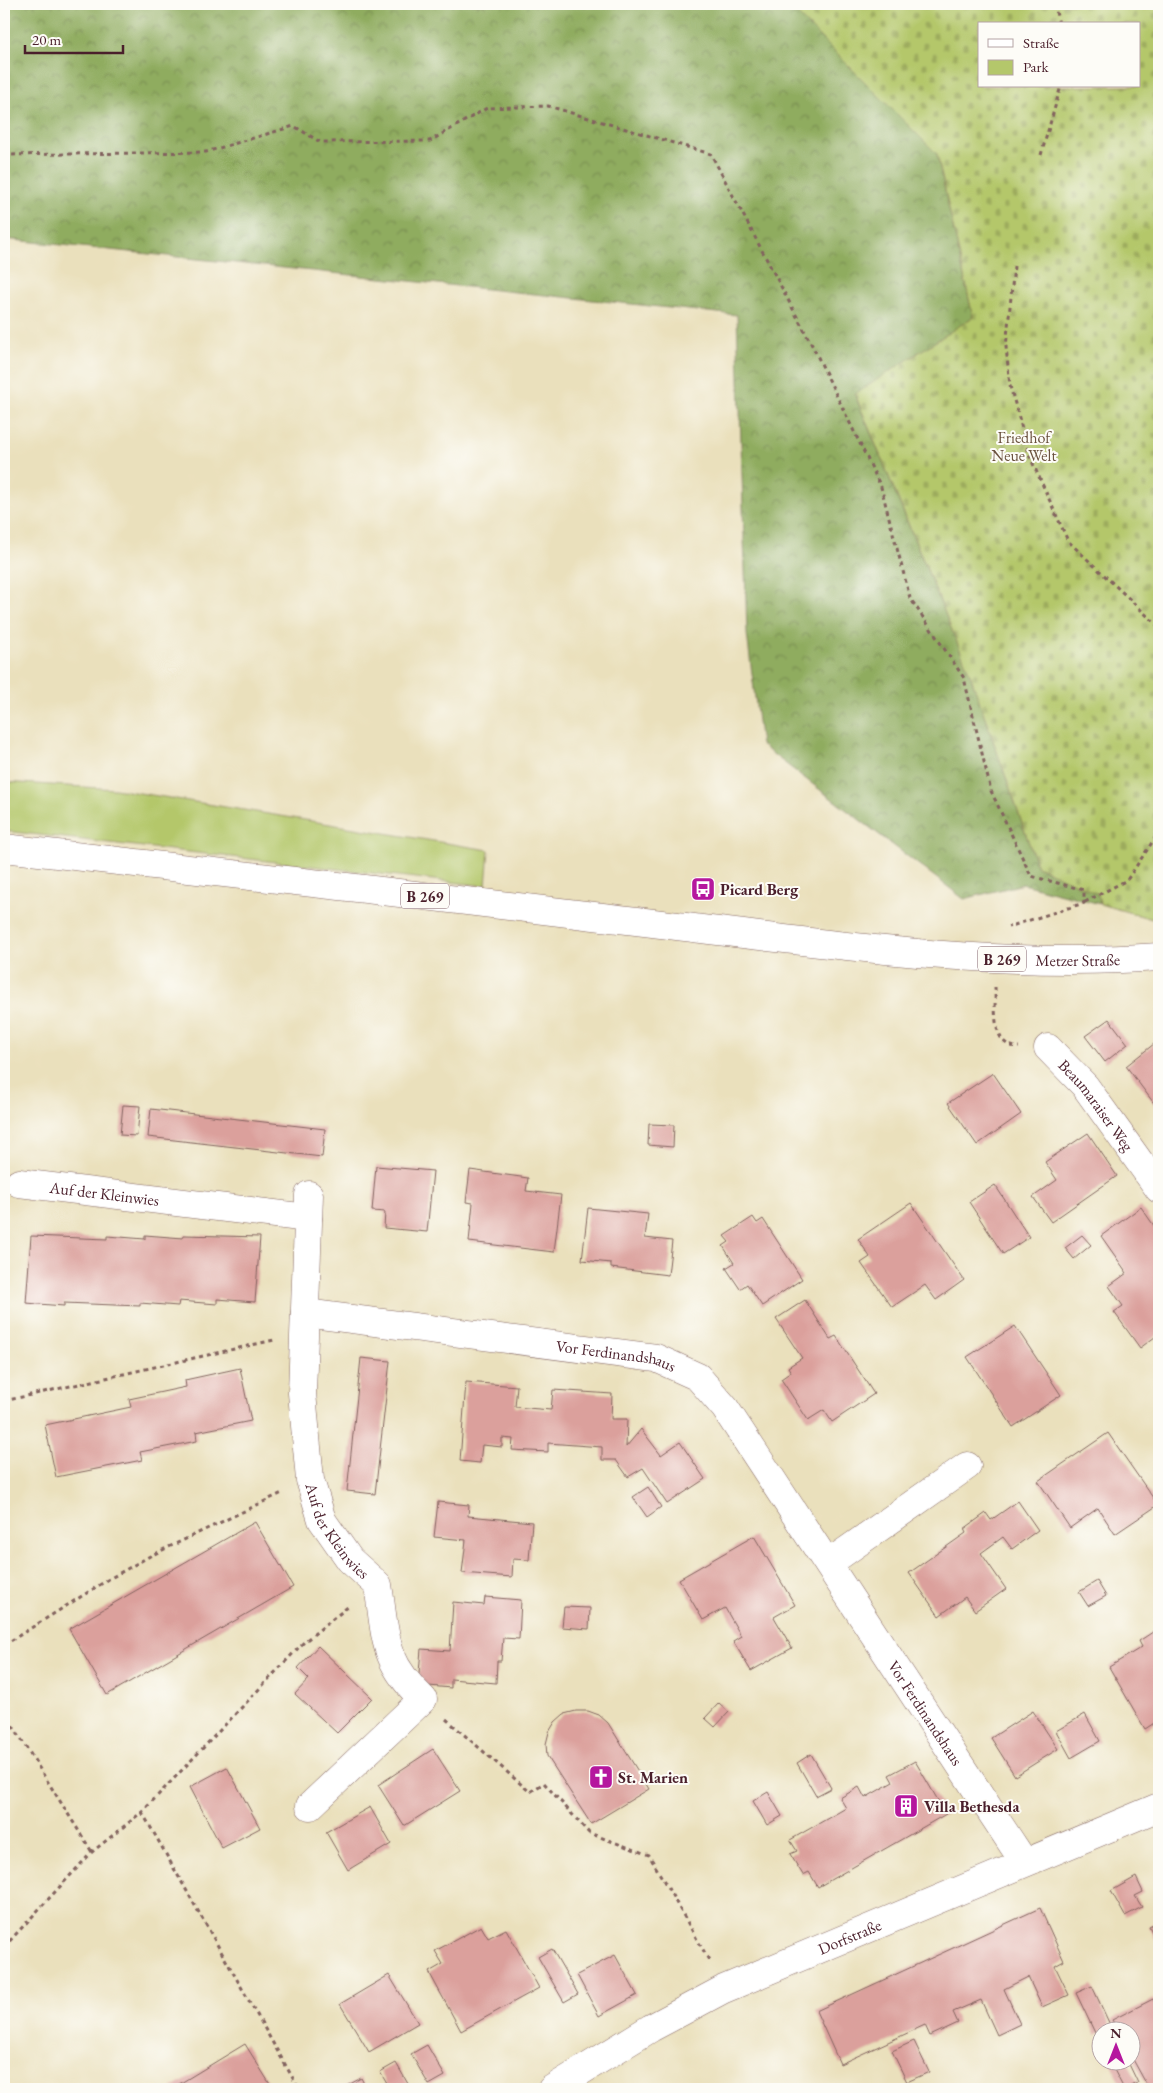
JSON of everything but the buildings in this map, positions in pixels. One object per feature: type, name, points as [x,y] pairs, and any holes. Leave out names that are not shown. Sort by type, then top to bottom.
[{"type":"street","name":"Metzer Straße","points":[[4,848],[846,946],[993,959],[1115,960],[1159,957]]},
{"type":"street","name":"Beaumaraiser Weg","points":[[1048,1048],[1085,1086],[1159,1189]]},
{"type":"street","name":"Auf der Kleinwies","points":[[19,1184],[308,1207],[302,1393],[310,1480],[322,1520],[350,1560],[378,1584],[388,1652],[404,1681],[423,1699]]},
{"type":"street","name":"Vor Ferdinandshaus","points":[[305,1323],[656,1358],[698,1377],[726,1408],[1024,1862]]},
{"type":"street","points":[[829,1563],[967,1466]]},
{"type":"street","points":[[310,1806],[423,1699]]},
{"type":"street","name":"Dorfstraße","points":[[552,2089],[651,2028],[724,1989],[1159,1807]]},
{"type":"path","points":[[1054,4],[1059,22]]},
{"type":"path","points":[[1041,155],[1060,88]]},
{"type":"path","points":[[4,155],[206,152],[294,126],[320,142],[430,141],[487,108],[548,106],[711,154],[813,346],[882,487],[910,598],[964,678],[991,791],[1031,876],[1084,890],[1084,902]]},
{"type":"path","points":[[1014,266],[1006,347],[1010,386],[1030,457],[1068,541],[1159,627]]},
{"type":"path","points":[[1048,1048],[1013,1047],[1003,1042],[997,1032],[993,959],[994,936],[1002,929],[1084,902],[1127,880],[1159,832]]},
{"type":"path","points":[[4,1401],[305,1323]]},
{"type":"path","points":[[4,1645],[109,1579],[150,1556],[310,1480]]},
{"type":"path","points":[[4,1947],[92,1852],[142,1812],[304,1642],[378,1584]]},
{"type":"path","points":[[423,1699],[530,1792],[544,1784],[589,1833],[649,1855],[677,1900],[724,1989]]},
{"type":"path","points":[[4,1712],[92,1852]]},
{"type":"path","points":[[142,1812],[299,2089]]},
{"type":"green space","points":[[4,4],[787,4],[937,154],[973,317],[855,395],[970,674],[1037,866],[1099,894],[1100,904],[1023,884],[964,899],[761,745],[747,634],[737,315],[4,239]]},
{"type":"green space","name":"Friedhof Neue Welt","points":[[787,4],[1159,4],[1159,921],[1100,904],[1098,894],[1037,866],[970,674],[855,394],[973,317],[937,154]]},
{"type":"green space","points":[[4,782],[115,789],[489,850],[486,886],[4,831]]},
{"type":"place","name":"Picard Berg","points":[[703,889]]},
{"type":"place","name":"St. Marien","points":[[601,1777]]},
{"type":"place","name":"Villa Bethesda","points":[[906,1806]]}]
